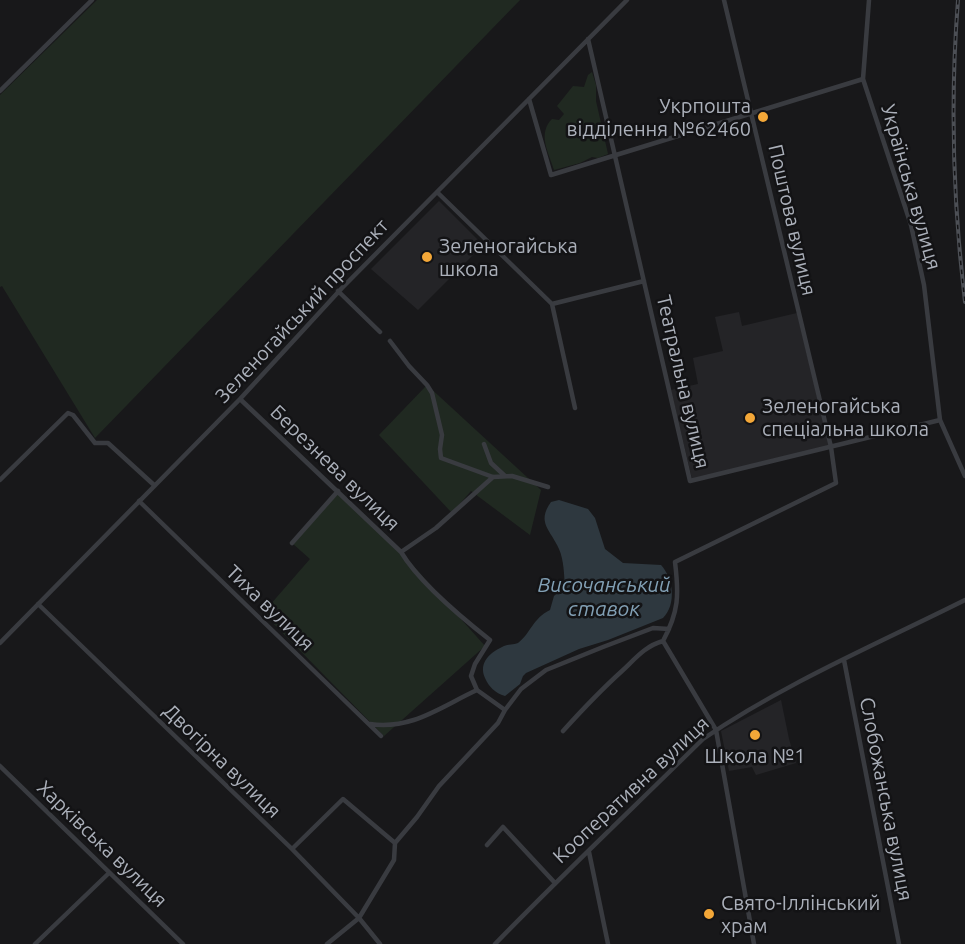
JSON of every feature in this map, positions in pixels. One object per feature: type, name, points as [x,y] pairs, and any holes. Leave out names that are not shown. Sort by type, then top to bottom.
[{"type":"street","points":[[0,91],[92,0]]},
{"type":"street","name":"Зеленогайський проспект","points":[[0,643],[240,399],[338,291],[627,0]]},
{"type":"street","name":"Поштова вулиця","points":[[669,629],[676,611],[679,593],[675,562],[836,483],[831,447],[724,0]]},
{"type":"street","name":"Українська вулиця","points":[[869,0],[863,79],[911,225],[924,285],[940,420],[965,476]]},
{"type":"street","name":"Театральна вулиця","points":[[588,39],[690,481],[940,420]]},
{"type":"street","points":[[529,99],[551,175],[863,79]]},
{"type":"street","points":[[437,192],[552,304],[575,408]]},
{"type":"street","points":[[552,304],[644,281]]},
{"type":"street","points":[[338,291],[380,332]]},
{"type":"street","points":[[390,341],[432,393],[442,435],[441,458],[493,477],[512,476],[548,487]]},
{"type":"street","name":"Березнева вулиця","points":[[240,399],[401,552],[436,528],[493,477]]},
{"type":"street","points":[[0,480],[68,413],[73,415],[95,443],[108,443],[154,485]]},
{"type":"street","points":[[484,444],[491,463],[505,476]]},
{"type":"street","points":[[292,543],[338,491]]},
{"type":"street","name":"Тиха вулиця","points":[[139,501],[381,736]]},
{"type":"street","points":[[401,552],[425,581],[467,622],[490,640],[475,664],[471,676],[477,690],[505,710]]},
{"type":"street","name":"Кооперативна вулиця","points":[[495,944],[703,739],[772,696],[965,600]]},
{"type":"street","name":"Двогірна вулиця","points":[[38,604],[292,849],[359,918],[380,944]]},
{"type":"street","points":[[327,944],[359,918],[394,860],[394,843],[417,817],[439,786],[498,723],[521,689],[546,670],[640,632],[653,628],[669,629],[663,641],[652,644],[641,652],[588,702],[563,731]]},
{"type":"street","points":[[663,641],[716,730],[754,944]]},
{"type":"street","name":"Слобожанська вулиця","points":[[844,660],[899,944]]},
{"type":"street","points":[[369,724],[387,726],[402,724],[477,690]]},
{"type":"street","name":"Харківська вулиця","points":[[0,766],[183,944]]},
{"type":"street","points":[[292,849],[343,799],[394,843]]},
{"type":"street","points":[[487,845],[503,827],[555,883]]},
{"type":"street","points":[[589,852],[608,944]]},
{"type":"street","points":[[34,944],[109,873]]},
{"type":"shaded area","points":[[97,0],[520,0],[95,438],[2,286],[0,287],[0,95]]},
{"type":"shaded area","points":[[592,72],[608,154],[554,170],[546,144],[545,131],[552,119],[559,120],[564,114],[557,106],[573,86],[584,87],[588,75]]},
{"type":"shaded area","name":"Зеленогайська школа","points":[[439,201],[483,245],[418,310],[371,269]]},
{"type":"shaded area","name":"Зеленогайська спеціальна школа","points":[[739,312],[742,326],[797,313],[829,446],[692,479],[671,390],[698,384],[693,358],[723,351],[715,317]]},
{"type":"shaded area","points":[[427,385],[541,490],[530,535],[471,491],[452,513],[379,435]]},
{"type":"shaded area","points":[[338,491],[401,552],[485,646],[384,736],[263,613],[310,559],[292,543]]},
{"type":"shaded area","name":"Школа №1","points":[[781,700],[796,763],[756,775],[752,767],[729,771],[721,731]]},
{"type":"water","name":"Височанський ставок","points":[[559,500],[588,509],[595,518],[605,549],[623,563],[661,565],[671,584],[672,599],[663,618],[579,649],[526,673],[520,684],[505,696],[488,684],[483,667],[487,658],[495,651],[506,645],[518,643],[539,618],[550,610],[554,596],[565,586],[561,553],[545,521],[551,502]]},
{"type":"railway","points":[[958,0],[954,76],[954,151],[965,302]]},
{"type":"place","name":"Укрпошта відділення №62460","points":[[763,117]]},
{"type":"place","name":"Зеленогайська школа","points":[[427,257]]},
{"type":"place","name":"Зеленогайська спеціальна школа","points":[[750,418]]},
{"type":"place","name":"Школа №1","points":[[755,735]]},
{"type":"place","name":"Свято-Іллінський храм","points":[[709,914]]}]
